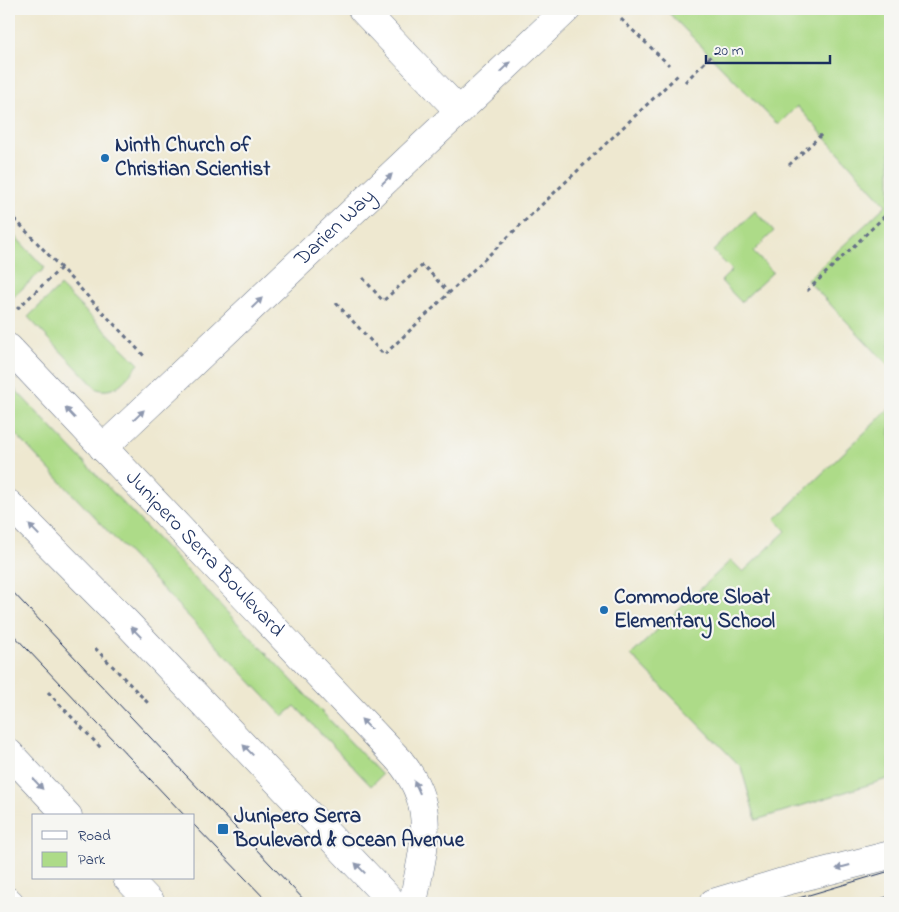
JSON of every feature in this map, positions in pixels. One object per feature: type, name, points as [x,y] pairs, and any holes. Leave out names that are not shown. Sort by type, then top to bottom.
[{"type":"street","points":[[362,9],[459,111]]},
{"type":"street","name":"Darien Way","points":[[104,448],[567,9]]},
{"type":"street","name":"Junipero Serra Boulevard","points":[[9,348],[399,760],[416,784],[422,798],[425,815],[423,848],[413,903]]},
{"type":"street","points":[[9,504],[126,622],[394,903]]},
{"type":"street","points":[[9,753],[66,814]]},
{"type":"street","points":[[713,903],[782,882],[890,855]]},
{"type":"street","points":[[129,880],[151,903]]},
{"type":"path","points":[[621,19],[669,65]]},
{"type":"path","points":[[685,82],[711,56]]},
{"type":"path","points":[[336,303],[384,355],[678,75]]},
{"type":"path","points":[[789,166],[822,134]]},
{"type":"path","points":[[9,213],[150,362]]},
{"type":"path","points":[[807,291],[887,214],[890,218]]},
{"type":"path","points":[[363,278],[383,301],[423,265],[449,293]]},
{"type":"path","points":[[17,309],[61,268]]},
{"type":"path","points":[[95,648],[148,703]]},
{"type":"path","points":[[48,692],[101,748]]},
{"type":"green space","points":[[665,9],[890,9],[890,367],[807,280],[886,205],[797,106],[778,125]]},
{"type":"green space","points":[[755,211],[774,231],[753,252],[773,272],[741,302],[721,281],[732,270],[713,251]]},
{"type":"green space","points":[[9,230],[45,268],[11,299],[9,297]]},
{"type":"green space","points":[[60,286],[139,364],[116,387],[104,390],[97,389],[28,317]]},
{"type":"green space","points":[[9,383],[382,775],[371,786],[295,706],[283,716],[9,427]]},
{"type":"green space","points":[[890,408],[890,778],[756,820],[741,767],[631,655],[731,560],[743,572],[786,531],[775,519]]},
{"type":"tram line","points":[[9,588],[307,903]]},
{"type":"tram line","points":[[9,630],[183,814]]},
{"type":"tram line","points":[[195,826],[269,903]]},
{"type":"tram line","points":[[782,903],[890,871]]},
{"type":"tram line","points":[[867,903],[890,896]]},
{"type":"place","name":"Ninth Church of Christian Scientist","points":[[105,158]]},
{"type":"place","name":"Commodore Sloat Elementary School","points":[[604,610]]},
{"type":"place","name":"Junipero Serra Boulevard & Ocean Avenue","points":[[223,829]]}]
